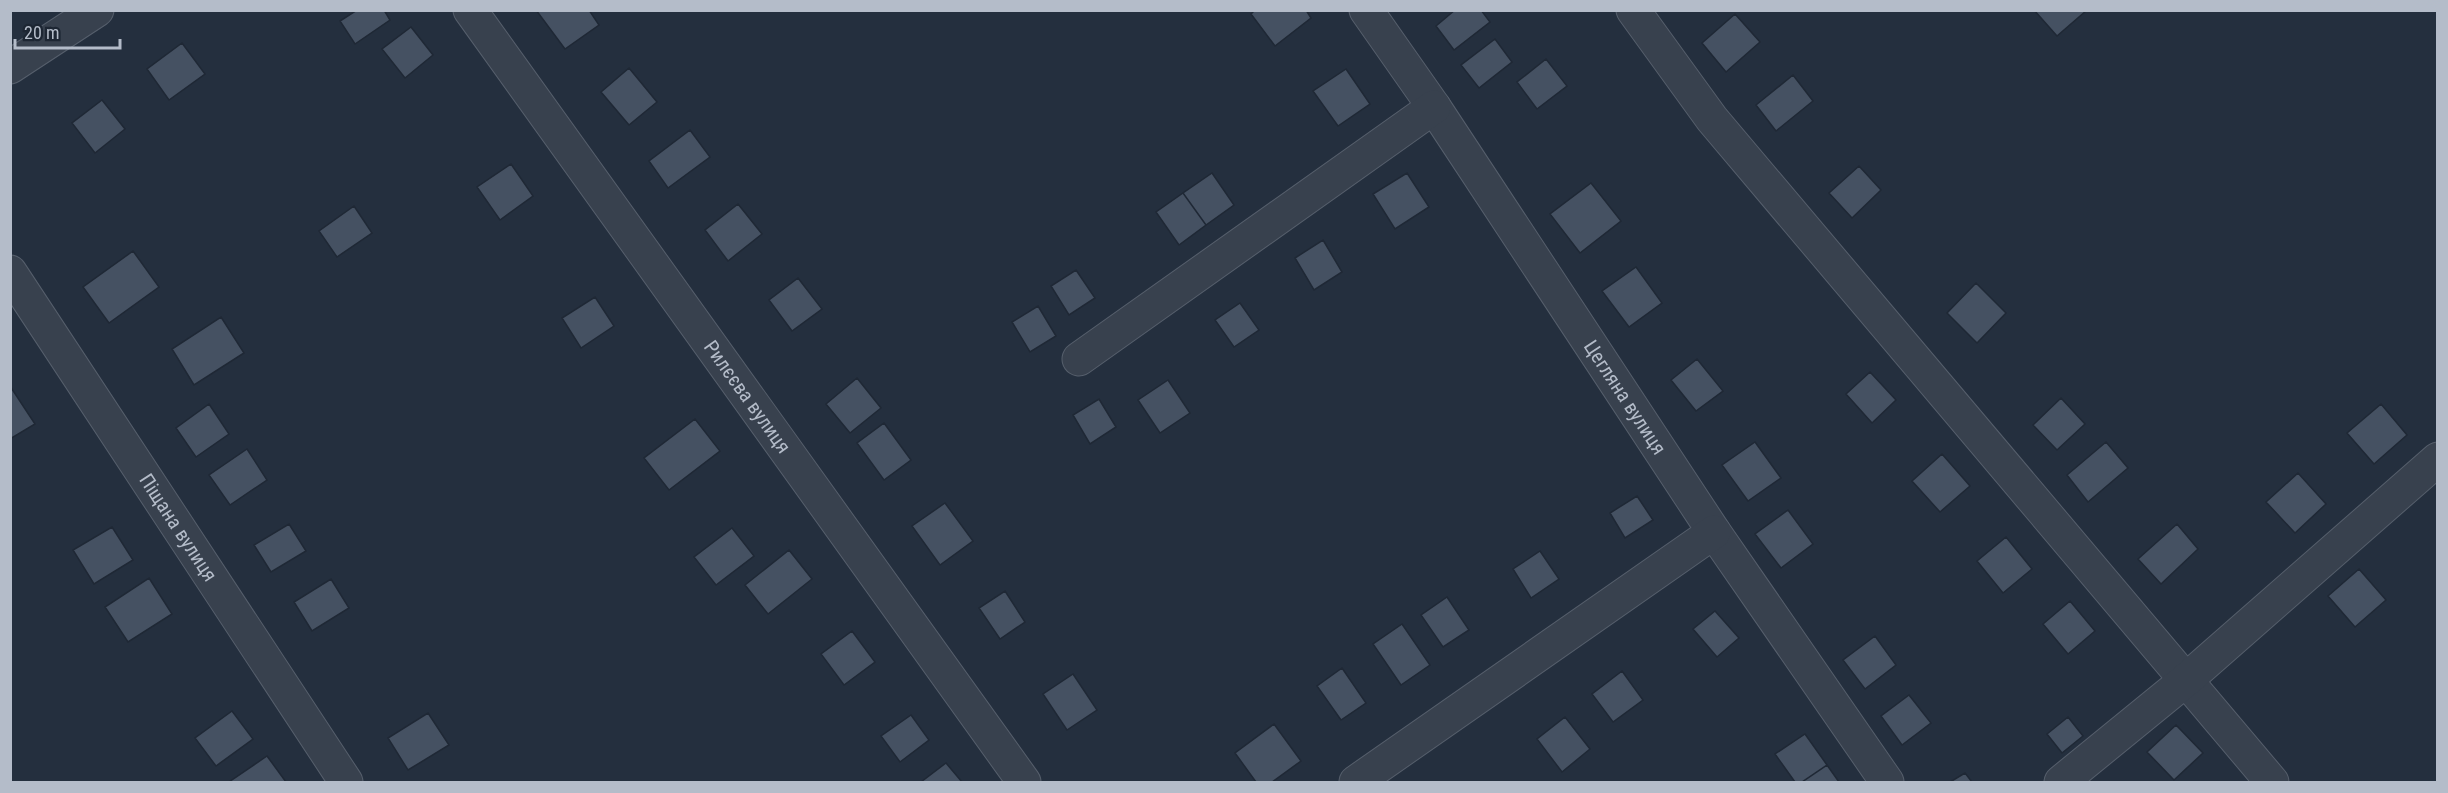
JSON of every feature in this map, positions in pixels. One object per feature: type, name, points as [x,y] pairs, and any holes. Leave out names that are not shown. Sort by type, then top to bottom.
[{"type":"street","points":[[10,67],[97,10]]},
{"type":"street","name":"Рилєєва вулиця","points":[[470,10],[1024,783]]},
{"type":"street","name":"Цегляна вулиця","points":[[1366,10],[1434,107],[1714,532],[1887,783]]},
{"type":"street","points":[[1633,10],[1712,119],[2272,783]]},
{"type":"street","points":[[1079,359],[1434,107]]},
{"type":"street","name":"Піщана вулиця","points":[[10,272],[346,783]]},
{"type":"street","points":[[2061,783],[2186,680],[2438,459]]},
{"type":"street","points":[[1356,783],[1714,532]]},
{"type":"building","points":[[357,10],[384,10],[390,20],[355,44],[340,21]]},
{"type":"building","points":[[536,10],[589,10],[599,25],[565,49]]},
{"type":"building","points":[[1255,10],[1306,10],[1311,18],[1275,46],[1251,14]]},
{"type":"building","points":[[1455,10],[1481,10],[1490,22],[1454,50],[1436,26]]},
{"type":"building","points":[[2034,10],[2087,10],[2057,36]]},
{"type":"building","points":[[1735,14],[1760,42],[1726,72],[1702,43]]},
{"type":"building","points":[[411,27],[433,55],[405,78],[382,49]]},
{"type":"building","points":[[1495,39],[1512,62],[1479,88],[1461,65]]},
{"type":"building","points":[[182,43],[205,74],[169,100],[147,69]]},
{"type":"building","points":[[1546,59],[1567,86],[1537,109],[1517,82]]},
{"type":"building","points":[[629,68],[657,102],[629,125],[601,92]]},
{"type":"building","points":[[1346,69],[1370,104],[1338,126],[1313,91]]},
{"type":"building","points":[[1793,75],[1813,101],[1776,131],[1756,105]]},
{"type":"building","points":[[102,100],[125,129],[95,153],[72,123]]},
{"type":"building","points":[[690,130],[710,157],[668,188],[649,161]]},
{"type":"building","points":[[511,164],[533,196],[500,220],[477,187]]},
{"type":"building","points":[[1859,166],[1881,190],[1852,218],[1829,193]]},
{"type":"building","points":[[1212,173],[1234,205],[1206,225],[1183,193]]},
{"type":"building","points":[[1407,173],[1429,207],[1395,229],[1373,194]]},
{"type":"building","points":[[1591,183],[1621,221],[1580,253],[1550,214]]},
{"type":"building","points":[[1183,193],[1206,225],[1179,245],[1156,212]]},
{"type":"building","points":[[738,204],[762,234],[728,261],[705,230]]},
{"type":"building","points":[[354,206],[372,233],[337,257],[319,231]]},
{"type":"building","points":[[1323,240],[1342,272],[1314,290],[1295,258]]},
{"type":"building","points":[[133,251],[159,287],[109,323],[83,287]]},
{"type":"building","points":[[1636,267],[1662,303],[1629,327],[1602,291]]},
{"type":"building","points":[[1076,270],[1095,298],[1069,315],[1051,286]]},
{"type":"building","points":[[798,278],[822,309],[792,331],[769,300]]},
{"type":"building","points":[[1976,283],[2006,313],[1977,343],[1947,313]]},
{"type":"building","points":[[595,297],[614,326],[581,348],[562,318]]},
{"type":"building","points":[[1240,303],[1259,330],[1234,347],[1215,320]]},
{"type":"building","points":[[1038,306],[1056,336],[1030,352],[1012,322]]},
{"type":"building","points":[[221,317],[244,353],[194,385],[172,349]]},
{"type":"building","points":[[1697,359],[1723,391],[1696,411],[1671,380]]},
{"type":"building","points":[[1870,372],[1896,400],[1872,423],[1846,394]]},
{"type":"building","points":[[857,378],[881,408],[850,433],[826,404]]},
{"type":"building","points":[[1168,380],[1190,413],[1160,433],[1138,400]]},
{"type":"building","points":[[10,386],[35,424],[10,439]]},
{"type":"building","points":[[2061,398],[2085,424],[2057,450],[2033,425]]},
{"type":"building","points":[[1099,399],[1116,427],[1090,444],[1073,415]]},
{"type":"building","points":[[209,404],[229,434],[196,457],[176,428]]},
{"type":"building","points":[[2381,404],[2407,435],[2374,464],[2347,433]]},
{"type":"building","points":[[695,419],[720,451],[669,490],[644,458]]},
{"type":"building","points":[[884,423],[911,460],[884,480],[857,443]]},
{"type":"building","points":[[1755,442],[1781,478],[1748,501],[1722,465]]},
{"type":"building","points":[[2106,442],[2128,468],[2088,502],[2067,475]]},
{"type":"building","points":[[247,449],[267,480],[230,505],[209,475]]},
{"type":"building","points":[[1942,454],[1970,486],[1940,512],[1912,481]]},
{"type":"building","points":[[2298,473],[2326,504],[2295,533],[2266,502]]},
{"type":"building","points":[[1637,496],[1653,520],[1625,538],[1610,513]]},
{"type":"building","points":[[945,503],[973,541],[940,565],[912,526]]},
{"type":"building","points":[[1788,510],[1813,544],[1781,568],[1755,534]]},
{"type":"building","points":[[289,524],[306,551],[271,572],[254,545]]},
{"type":"building","points":[[2177,524],[2198,549],[2161,584],[2138,559]]},
{"type":"building","points":[[112,527],[133,560],[94,584],[73,550]]},
{"type":"building","points":[[732,528],[754,556],[716,585],[694,557]]},
{"type":"building","points":[[2006,537],[2032,569],[2003,593],[1977,561]]},
{"type":"building","points":[[789,550],[812,579],[768,614],[745,585]]},
{"type":"building","points":[[1540,551],[1559,579],[1531,598],[1513,569]]},
{"type":"building","points":[[2359,569],[2386,600],[2355,627],[2328,596]]},
{"type":"building","points":[[149,578],[172,614],[128,642],[105,607]]},
{"type":"building","points":[[331,579],[349,608],[312,631],[294,602]]},
{"type":"building","points":[[1005,591],[1025,622],[1000,639],[979,608]]},
{"type":"building","points":[[1447,597],[1469,630],[1443,647],[1421,615]]},
{"type":"building","points":[[2070,601],[2095,631],[2068,654],[2043,624]]},
{"type":"building","points":[[1715,611],[1739,638],[1717,657],[1693,629]]},
{"type":"building","points":[[1402,624],[1430,665],[1401,685],[1373,644]]},
{"type":"building","points":[[852,631],[875,662],[844,685],[821,654]]},
{"type":"building","points":[[1875,636],[1896,665],[1865,689],[1843,660]]},
{"type":"building","points":[[1342,668],[1366,703],[1341,720],[1317,686]]},
{"type":"building","points":[[1622,671],[1643,700],[1613,722],[1592,694]]},
{"type":"building","points":[[1073,674],[1097,710],[1067,730],[1043,694]]},
{"type":"building","points":[[1909,695],[1931,723],[1902,745],[1881,716]]},
{"type":"building","points":[[232,711],[253,739],[216,766],[195,738]]},
{"type":"building","points":[[428,713],[449,745],[408,770],[388,738]]},
{"type":"building","points":[[911,715],[929,740],[900,762],[881,736]]},
{"type":"building","points":[[1565,717],[1590,749],[1562,772],[1537,739]]},
{"type":"building","points":[[2068,717],[2083,736],[2062,753],[2047,734]]},
{"type":"building","points":[[1274,724],[1301,761],[1272,782],[1256,782],[1235,753]]},
{"type":"building","points":[[2176,725],[2203,753],[2174,780],[2147,752]]},
{"type":"building","points":[[1805,734],[1827,765],[1802,782],[1795,782],[1775,754]]},
{"type":"building","points":[[267,756],[286,782],[229,782]]},
{"type":"building","points":[[946,763],[962,782],[921,782]]},
{"type":"building","points":[[1827,765],[1839,782],[1802,782]]},
{"type":"building","points":[[1965,773],[1972,782],[1950,782]]}]
